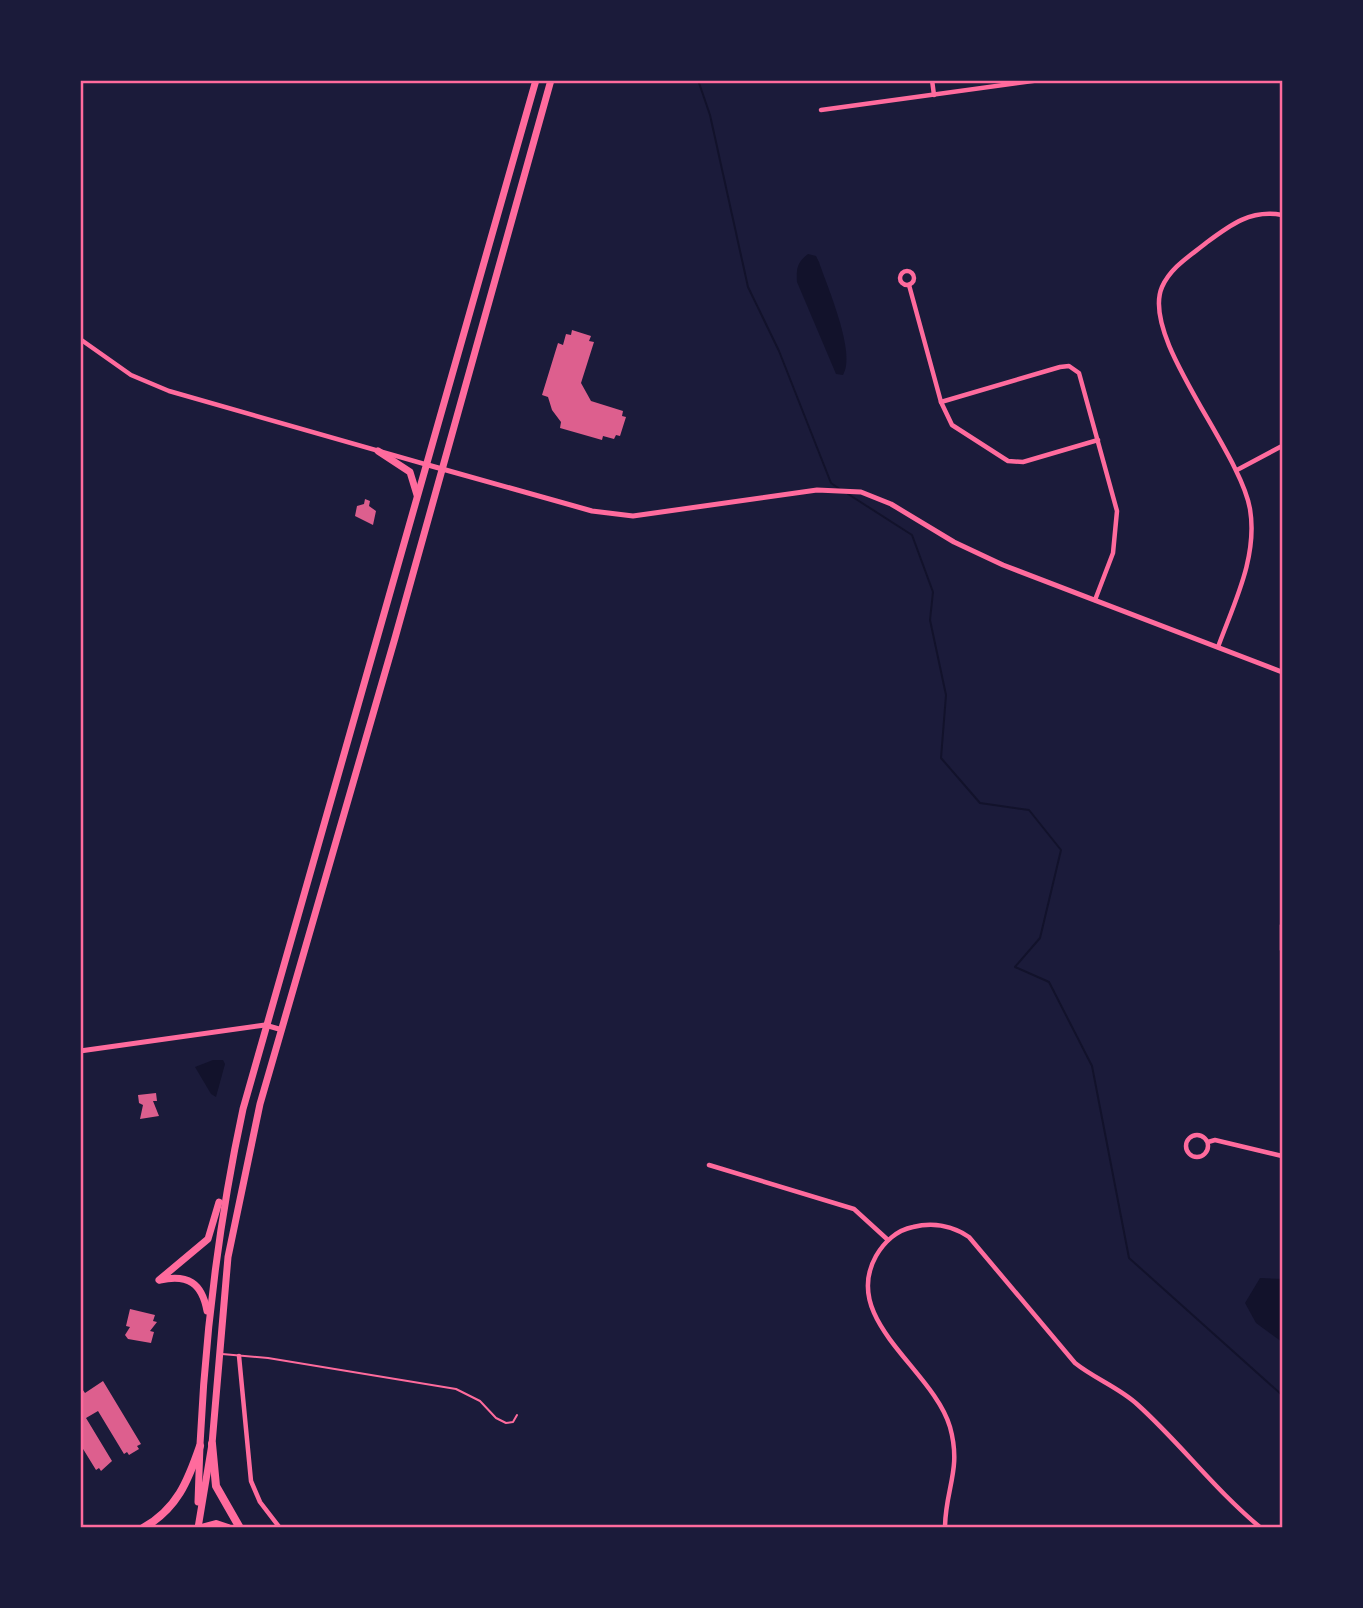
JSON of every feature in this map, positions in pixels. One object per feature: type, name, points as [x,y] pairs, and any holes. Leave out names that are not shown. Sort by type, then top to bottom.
[{"type":"highway","points":[[199,1528],[205,1353],[224,1200],[236,1141],[265,1025],[428,465],[536,80]]},
{"type":"highway","points":[[199,1528],[212,1444],[228,1257],[239,1195],[279,1028],[443,469],[551,80]]},
{"type":"highway","points":[[378,451],[410,472],[414,479],[417,500]]},
{"type":"highway","points":[[209,1320],[201,1290],[190,1279],[176,1277],[159,1280],[208,1239],[215,1222],[226,1165],[236,1141]]},
{"type":"highway","points":[[212,1444],[216,1486],[240,1528]]},
{"type":"highway","points":[[143,1528],[166,1513],[180,1495],[200,1446]]},
{"type":"highway","points":[[199,1528],[216,1524],[228,1528]]},
{"type":"street","points":[[932,80],[934,95]]},
{"type":"street","points":[[821,110],[1040,80]]},
{"type":"street","points":[[1218,647],[1245,575],[1252,539],[1250,507],[1236,470],[1161,328],[1159,295],[1166,279],[1179,264],[1236,221],[1256,214],[1283,215]]},
{"type":"street","points":[[909,285],[941,402],[952,425],[1008,461],[1023,462],[1098,440]]},
{"type":"street","points":[[80,339],[131,375],[169,391],[592,511],[633,516],[725,501],[834,489],[849,490],[891,504],[976,554],[1283,672]]},
{"type":"street","points":[[941,402],[1069,366],[1079,373],[1114,494],[1117,534],[1095,600]]},
{"type":"street","points":[[1236,470],[1283,446]]},
{"type":"street","points":[[1283,925],[1283,950]]},
{"type":"street","points":[[80,1051],[265,1025],[279,1028]]},
{"type":"street","points":[[1199,1135],[1208,1142],[1206,1153],[1201,1157],[1193,1157],[1186,1149],[1186,1142],[1192,1136],[1199,1135]]},
{"type":"street","points":[[1208,1142],[1215,1140],[1283,1156]]},
{"type":"street","points":[[709,1165],[854,1209],[888,1240]]},
{"type":"street","points":[[945,1528],[956,1463],[949,1425],[937,1397],[879,1325],[869,1304],[869,1273],[876,1255],[888,1240],[906,1228],[929,1224],[953,1228],[969,1237],[1075,1363],[1094,1379],[1134,1401],[1222,1495],[1261,1528]]},
{"type":"street","points":[[239,1356],[251,1481],[260,1502],[280,1528]]},
{"type":"lane","points":[[205,1353],[443,1386],[471,1395],[506,1423],[513,1422],[517,1415]]},
{"type":"shaded area","points":[[808,254],[816,256],[819,262],[844,336],[846,365],[843,375],[836,374],[797,282],[798,266]]},
{"type":"shaded area","points":[[213,1060],[223,1060],[225,1064],[216,1097],[211,1094],[195,1067]]},
{"type":"shaded area","points":[[1260,1278],[1282,1279],[1282,1342],[1256,1323],[1245,1303]]},
{"type":"building","points":[[572,330],[591,336],[589,341],[594,342],[581,383],[591,401],[623,411],[622,416],[626,417],[620,436],[616,435],[614,439],[603,436],[602,440],[560,428],[561,422],[552,410],[548,397],[542,395],[558,343],[563,345],[566,334],[571,335]]},
{"type":"building","points":[[365,499],[370,501],[369,506],[376,511],[373,525],[355,516],[357,506],[364,504]]},
{"type":"building","points":[[156,1093],[157,1101],[153,1101],[159,1116],[140,1119],[143,1105],[139,1103],[138,1095]]},
{"type":"building","points":[[130,1309],[155,1315],[153,1321],[157,1322],[150,1331],[154,1332],[151,1343],[128,1339],[125,1335],[130,1327],[126,1326]]},
{"type":"building","points":[[103,1381],[141,1444],[137,1446],[139,1449],[129,1455],[127,1452],[124,1454],[98,1411],[86,1418],[112,1461],[101,1471],[99,1468],[96,1470],[80,1444],[80,1386],[85,1393]]},
{"type":"waterway","points":[[698,80],[710,115],[748,287],[779,351],[831,483],[841,490]]},
{"type":"waterway","points":[[848,494],[912,535],[933,592],[930,620],[946,695],[941,758],[980,803],[1029,810],[1061,850],[1040,938],[1015,967],[1049,982],[1092,1066],[1129,1258],[1282,1395]]}]
